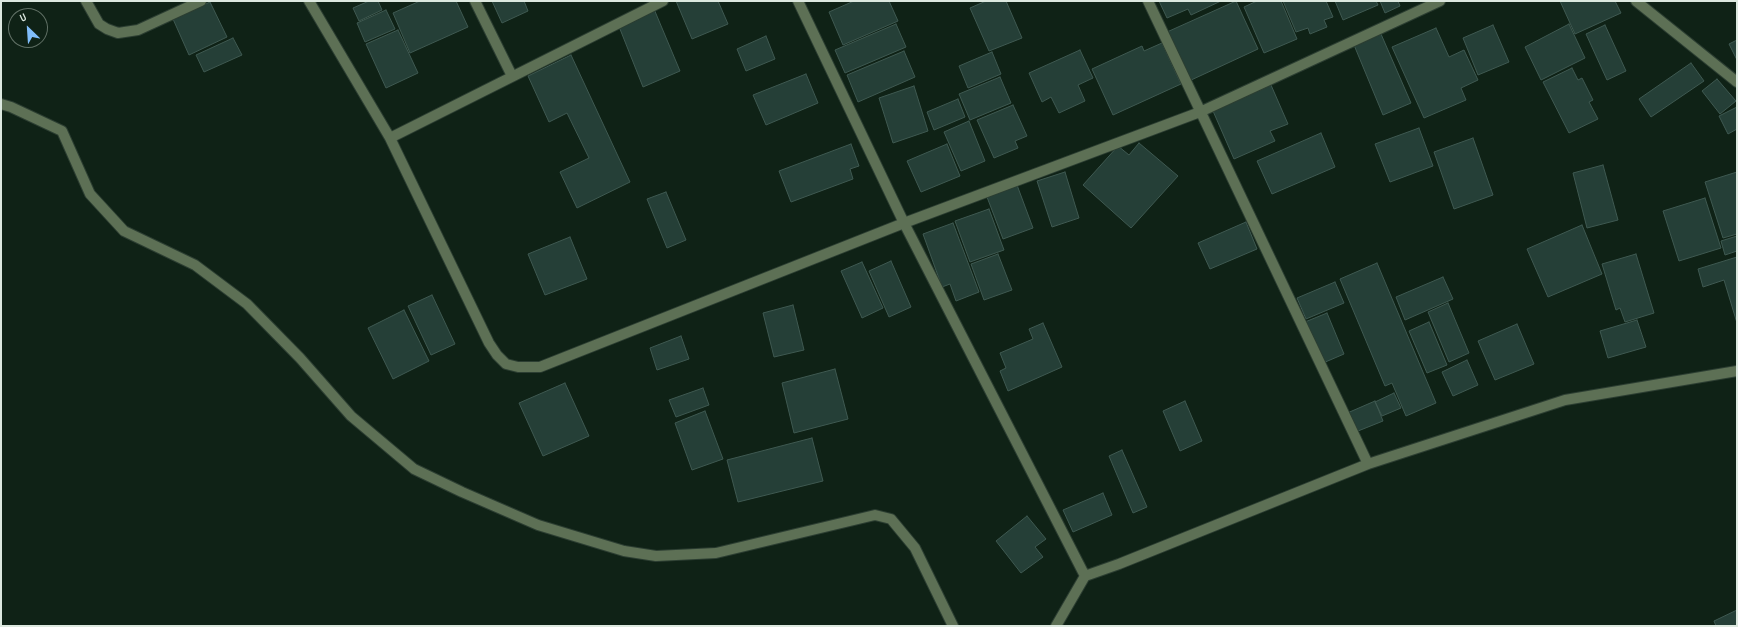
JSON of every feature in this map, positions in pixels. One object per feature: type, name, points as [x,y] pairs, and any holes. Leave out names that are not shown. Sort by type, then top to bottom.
[{"type":"street","points":[[86,1],[99,24],[118,32],[138,30],[201,1]]},
{"type":"street","points":[[309,1],[390,138],[489,343],[497,355],[506,364],[518,367],[540,367],[904,223],[1200,112],[1440,1]]},
{"type":"street","points":[[475,1],[512,76]]},
{"type":"street","points":[[390,138],[663,1]]},
{"type":"street","points":[[798,1],[904,223],[1085,576]]},
{"type":"street","points":[[1148,1],[1368,464]]},
{"type":"street","points":[[1636,1],[1737,82]]},
{"type":"street","points":[[1,104],[11,107],[62,131],[90,194],[124,231],[195,265],[247,304],[300,358],[351,416],[414,469],[538,526],[624,551],[656,556],[716,553],[875,515],[891,519],[915,548],[953,626]]},
{"type":"street","points":[[1056,626],[1085,576],[1368,464],[1565,400],[1737,370]]},
{"type":"building","points":[[369,1],[378,1],[382,10],[359,21],[353,8]]},
{"type":"building","points":[[420,1],[456,1],[468,27],[410,53],[393,13]]},
{"type":"building","points":[[492,1],[524,1],[528,11],[502,23]]},
{"type":"building","points":[[676,1],[718,1],[728,24],[692,39]]},
{"type":"building","points":[[854,1],[889,1],[898,21],[843,45],[829,12]]},
{"type":"building","points":[[986,1],[1006,1],[1022,38],[989,51],[970,8]]},
{"type":"building","points":[[1159,1],[1221,1],[1191,15],[1188,9],[1167,18]]},
{"type":"building","points":[[1236,1],[1258,49],[1189,81],[1167,32]]},
{"type":"building","points":[[1257,1],[1281,1],[1297,39],[1264,53],[1244,7]]},
{"type":"building","points":[[1283,1],[1326,1],[1333,17],[1324,20],[1327,27],[1310,34],[1308,28],[1296,32]]},
{"type":"building","points":[[1335,1],[1376,1],[1378,5],[1343,20]]},
{"type":"building","points":[[1380,1],[1398,1],[1400,6],[1385,13]]},
{"type":"building","points":[[1560,1],[1615,1],[1621,13],[1575,34]]},
{"type":"building","points":[[210,2],[227,37],[189,55],[173,19]]},
{"type":"building","points":[[654,9],[680,71],[643,87],[618,24]]},
{"type":"building","points":[[386,10],[395,29],[365,42],[357,23]]},
{"type":"building","points":[[896,24],[906,47],[845,73],[835,50]]},
{"type":"building","points":[[1569,24],[1585,58],[1541,80],[1525,47]]},
{"type":"building","points":[[1493,25],[1509,62],[1478,75],[1463,38]]},
{"type":"building","points":[[1605,25],[1626,71],[1607,80],[1586,34]]},
{"type":"building","points":[[1436,28],[1449,57],[1464,50],[1478,80],[1461,88],[1466,100],[1424,118],[1392,47]]},
{"type":"building","points":[[398,30],[418,73],[386,88],[366,44]]},
{"type":"building","points":[[1381,34],[1411,103],[1383,115],[1354,45]]},
{"type":"building","points":[[766,36],[775,59],[746,71],[737,49]]},
{"type":"building","points":[[233,38],[242,55],[204,72],[196,55]]},
{"type":"building","points":[[1737,40],[1737,60],[1729,44]]},
{"type":"building","points":[[1162,43],[1181,84],[1113,115],[1092,69],[1142,46],[1144,51]]},
{"type":"building","points":[[1080,50],[1093,78],[1078,85],[1085,101],[1059,113],[1051,97],[1042,102],[1029,73]]},
{"type":"building","points":[[904,51],[915,77],[858,102],[847,75]]},
{"type":"building","points":[[992,52],[1001,74],[968,88],[959,66]]},
{"type":"building","points":[[571,55],[630,182],[577,208],[560,172],[589,158],[567,113],[549,122],[528,76]]},
{"type":"building","points":[[1691,63],[1704,81],[1651,117],[1639,99]]},
{"type":"building","points":[[1572,68],[1578,80],[1582,78],[1593,100],[1589,102],[1598,119],[1569,133],[1543,82]]},
{"type":"building","points":[[806,74],[818,103],[766,125],[753,95]]},
{"type":"building","points":[[1000,77],[1011,103],[970,120],[959,94]]},
{"type":"building","points":[[1717,79],[1736,101],[1720,114],[1702,91]]},
{"type":"building","points":[[1271,85],[1288,124],[1270,131],[1275,141],[1234,159],[1213,111]]},
{"type":"building","points":[[914,86],[928,131],[893,143],[879,98]]},
{"type":"building","points":[[958,99],[965,117],[934,130],[927,112]]},
{"type":"building","points":[[1013,105],[1027,136],[1015,141],[1018,148],[994,158],[977,120]]},
{"type":"building","points":[[1737,107],[1737,129],[1728,134],[1719,116]]},
{"type":"building","points":[[969,121],[985,161],[961,171],[944,132]]},
{"type":"building","points":[[1419,128],[1433,166],[1390,182],[1375,144]]},
{"type":"building","points":[[1321,133],[1335,167],[1272,194],[1257,161]]},
{"type":"building","points":[[1473,138],[1493,195],[1454,209],[1434,152]]},
{"type":"building","points":[[1139,143],[1178,176],[1131,228],[1083,185],[1118,146],[1129,155]]},
{"type":"building","points":[[851,144],[859,166],[850,169],[853,179],[791,202],[779,171]]},
{"type":"building","points":[[947,144],[960,176],[921,192],[907,161]]},
{"type":"building","points":[[1603,165],[1618,220],[1587,228],[1573,173]]},
{"type":"building","points":[[1065,172],[1079,218],[1052,227],[1037,181]]},
{"type":"building","points":[[1737,172],[1737,234],[1723,238],[1705,182]]},
{"type":"building","points":[[1017,185],[1033,228],[1003,239],[987,197]]},
{"type":"building","points":[[666,192],[686,240],[667,248],[647,199]]},
{"type":"building","points":[[1705,198],[1721,248],[1679,261],[1663,211]]},
{"type":"building","points":[[989,209],[1004,250],[970,262],[955,221]]},
{"type":"building","points":[[1246,222],[1257,249],[1210,269],[1198,243]]},
{"type":"building","points":[[953,223],[979,292],[956,301],[950,284],[942,287],[923,234]]},
{"type":"building","points":[[1582,225],[1602,274],[1548,297],[1527,249]]},
{"type":"building","points":[[1737,236],[1737,251],[1725,255],[1721,241]]},
{"type":"building","points":[[570,237],[587,279],[545,295],[528,254]]},
{"type":"building","points":[[998,254],[1012,290],[984,300],[971,264]]},
{"type":"building","points":[[1636,254],[1654,313],[1625,322],[1620,308],[1616,310],[1602,264]]},
{"type":"building","points":[[1737,257],[1737,323],[1724,280],[1703,287],[1698,269]]},
{"type":"building","points":[[891,261],[911,307],[889,317],[869,271]]},
{"type":"building","points":[[862,262],[883,308],[862,318],[841,271]]},
{"type":"building","points":[[1377,263],[1436,403],[1406,416],[1392,383],[1385,386],[1340,279]]},
{"type":"building","points":[[1443,277],[1453,299],[1405,320],[1396,297]]},
{"type":"building","points":[[1335,282],[1344,303],[1306,319],[1297,298]]},
{"type":"building","points":[[432,295],[455,344],[431,355],[408,306]]},
{"type":"building","points":[[1448,303],[1469,353],[1449,362],[1428,312]]},
{"type":"building","points":[[793,305],[804,350],[774,357],[763,313]]},
{"type":"building","points":[[404,310],[429,361],[393,379],[368,328]]},
{"type":"building","points":[[1327,313],[1344,354],[1323,363],[1305,322]]},
{"type":"building","points":[[1637,320],[1646,347],[1608,358],[1600,331]]},
{"type":"building","points":[[1429,322],[1447,365],[1427,373],[1409,331]]},
{"type":"building","points":[[1043,323],[1062,367],[1008,391],[1000,371],[1006,368],[1000,353],[1033,339],[1029,329]]},
{"type":"building","points":[[1517,324],[1534,364],[1495,380],[1478,341]]},
{"type":"building","points":[[681,336],[689,359],[657,370],[650,348]]},
{"type":"building","points":[[1467,360],[1478,385],[1453,396],[1442,372]]},
{"type":"building","points":[[835,369],[848,419],[794,433],[782,383]]},
{"type":"building","points":[[565,383],[589,436],[543,456],[519,403]]},
{"type":"building","points":[[703,388],[709,405],[676,417],[669,400]]},
{"type":"building","points":[[1394,393],[1401,408],[1382,416],[1375,402]]},
{"type":"building","points":[[1185,401],[1202,441],[1180,451],[1163,411]]},
{"type":"building","points":[[1375,401],[1383,421],[1353,433],[1345,414]]},
{"type":"building","points":[[705,411],[723,459],[692,470],[675,423]]},
{"type":"building","points":[[812,438],[823,481],[738,502],[727,460]]},
{"type":"building","points":[[1122,450],[1147,507],[1133,513],[1109,456]]},
{"type":"building","points":[[1103,493],[1112,515],[1073,532],[1063,510]]},
{"type":"building","points":[[1027,516],[1046,539],[1035,547],[1043,557],[1021,573],[996,541]]},
{"type":"building","points":[[1737,610],[1737,626],[1716,626],[1714,621]]}]
